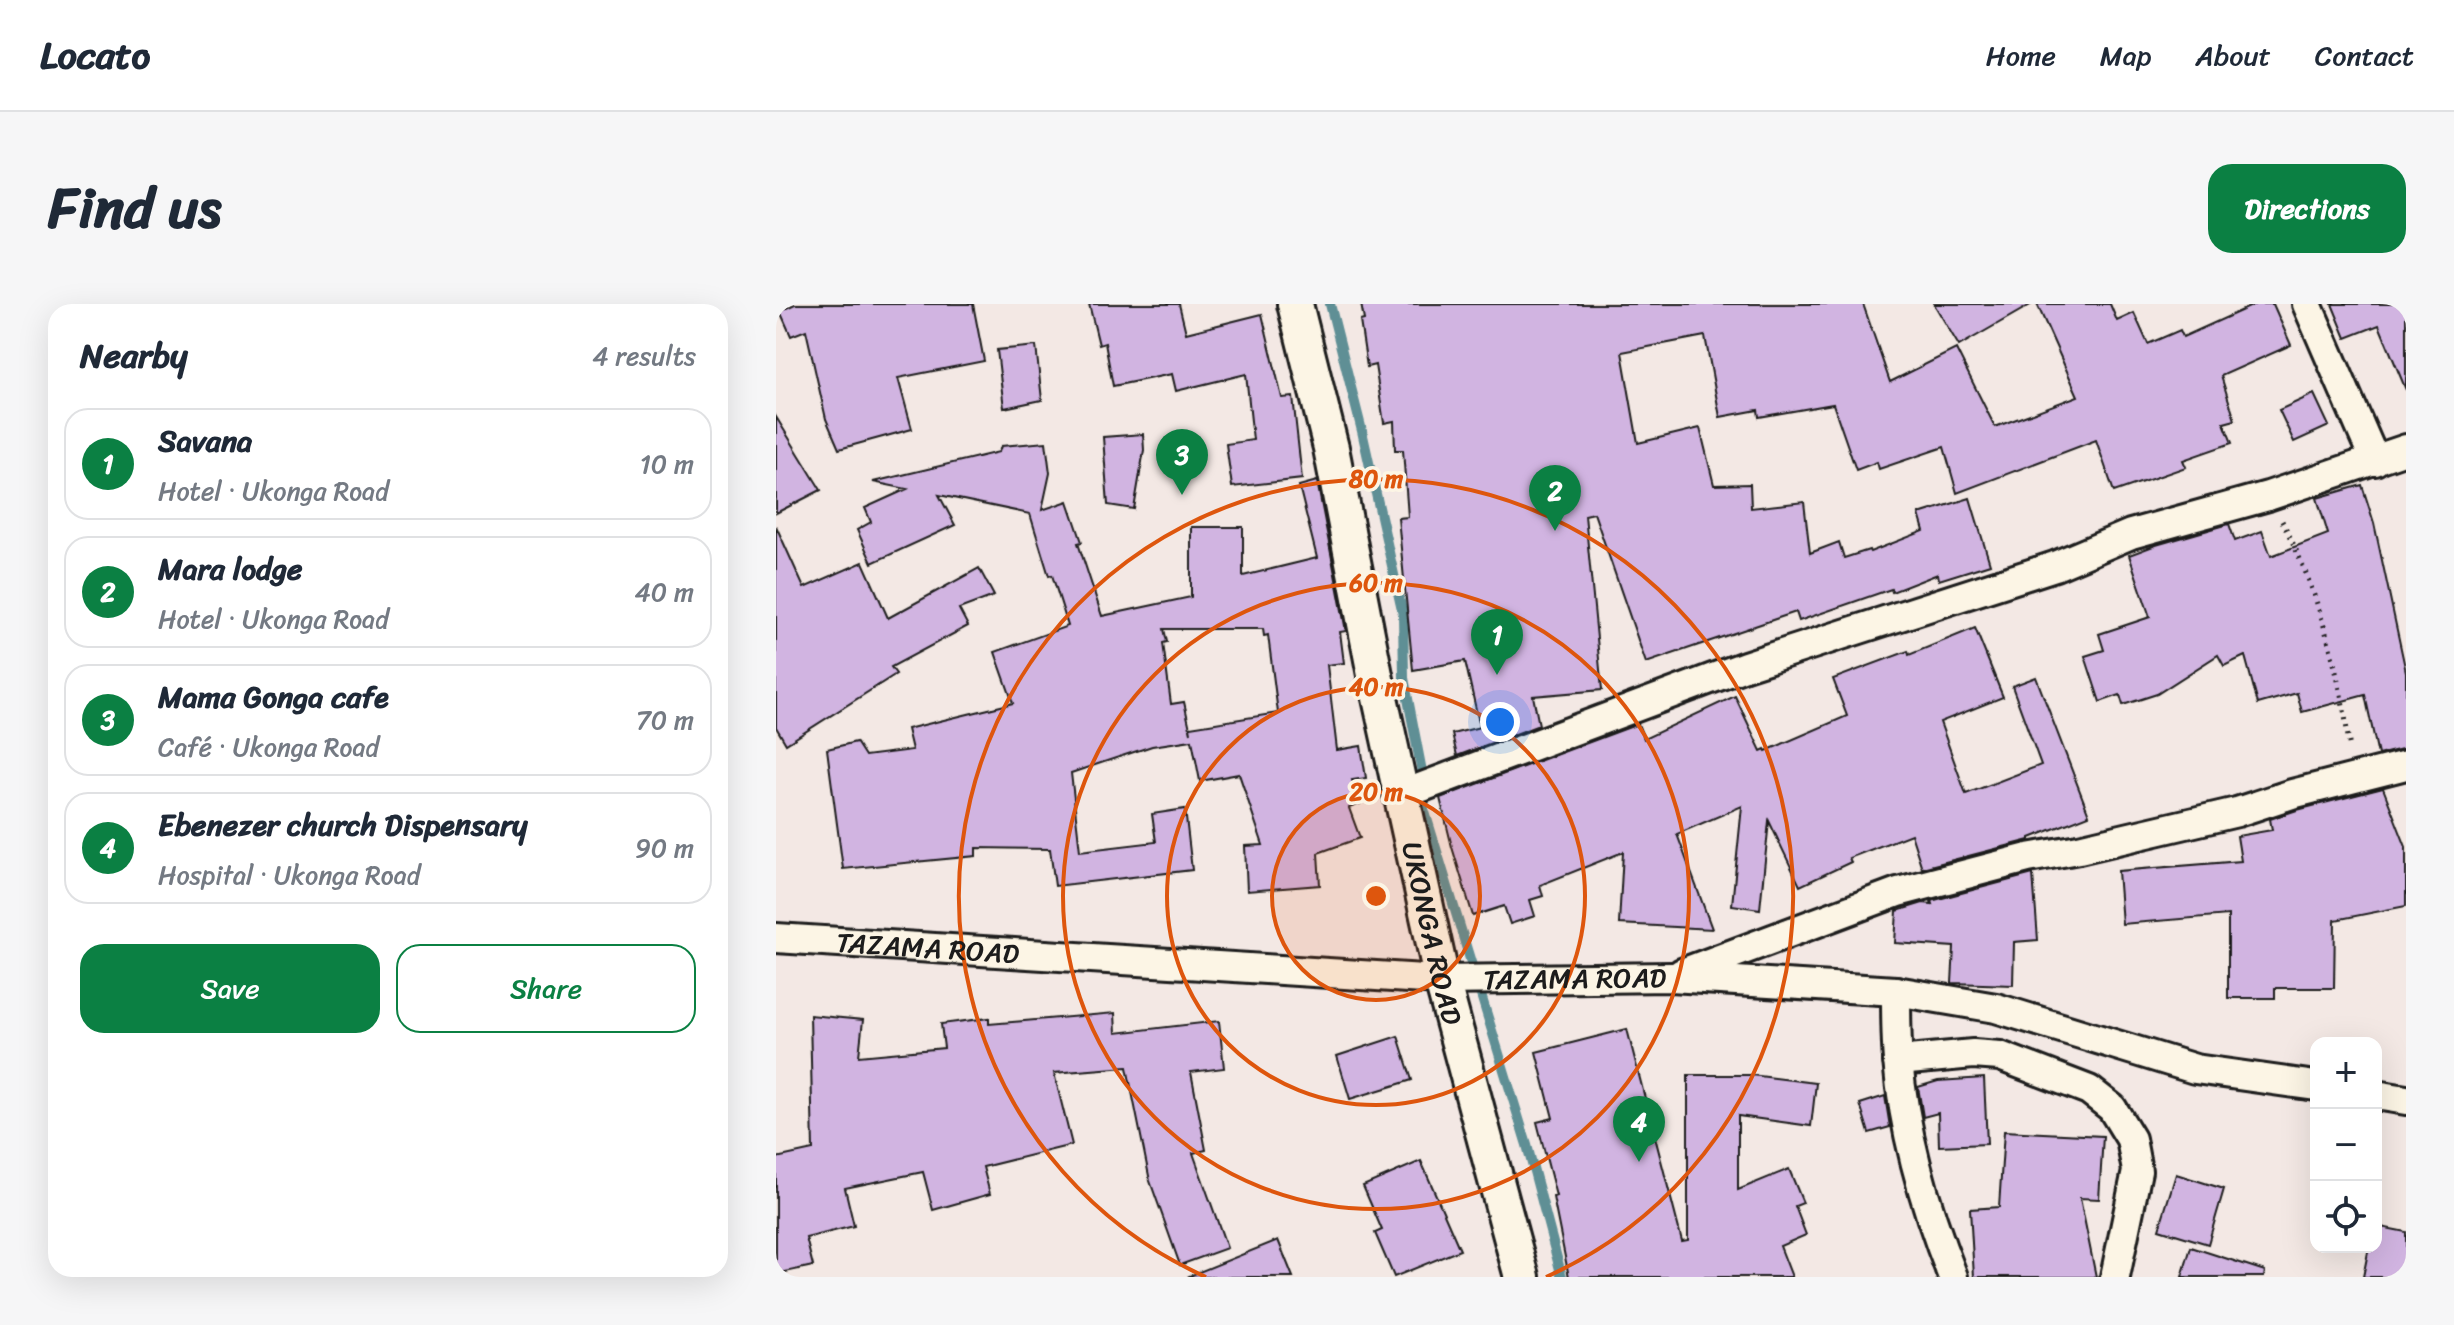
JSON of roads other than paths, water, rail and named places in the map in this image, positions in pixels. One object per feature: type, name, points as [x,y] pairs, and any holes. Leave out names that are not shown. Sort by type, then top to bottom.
[{"type":"street","name":"UKONGA ROAD","points":[[1295,304],[1331,448],[1442,980],[1522,1277]]},
{"type":"street","points":[[2307,304],[2375,461]]},
{"type":"street","points":[[1401,795],[1745,666],[2055,566],[2131,534],[2268,496],[2406,449]]},
{"type":"street","points":[[1671,977],[1898,892],[2028,858],[2237,812],[2292,794],[2406,765]]},
{"type":"street","name":"TAZAMA ROAD","points":[[776,938],[1442,980],[1671,977],[1896,991],[1996,1008],[2195,1069],[2310,1085]]},
{"type":"street","points":[[1896,991],[1898,1061],[1911,1140],[1940,1244],[1953,1277]]},
{"type":"street","points":[[1898,1061],[1973,1054],[2000,1056],[2089,1090],[2112,1108],[2131,1139],[2137,1171],[2115,1277]]},
{"type":"street","points":[[2382,1096],[2406,1100]]},
{"type":"waterway","points":[[1330,304],[1403,615],[1404,678],[1425,787],[1424,809],[1527,1145],[1562,1277]]},
{"type":"place","name":"Mama Gonga cafe","points":[[1182,495]]},
{"type":"place","name":"Mara lodge","points":[[1555,531]]},
{"type":"place","name":"Savana","points":[[1497,675]]},
{"type":"place","name":"Ebenezer church Dispensary","points":[[1639,1162]]}]
